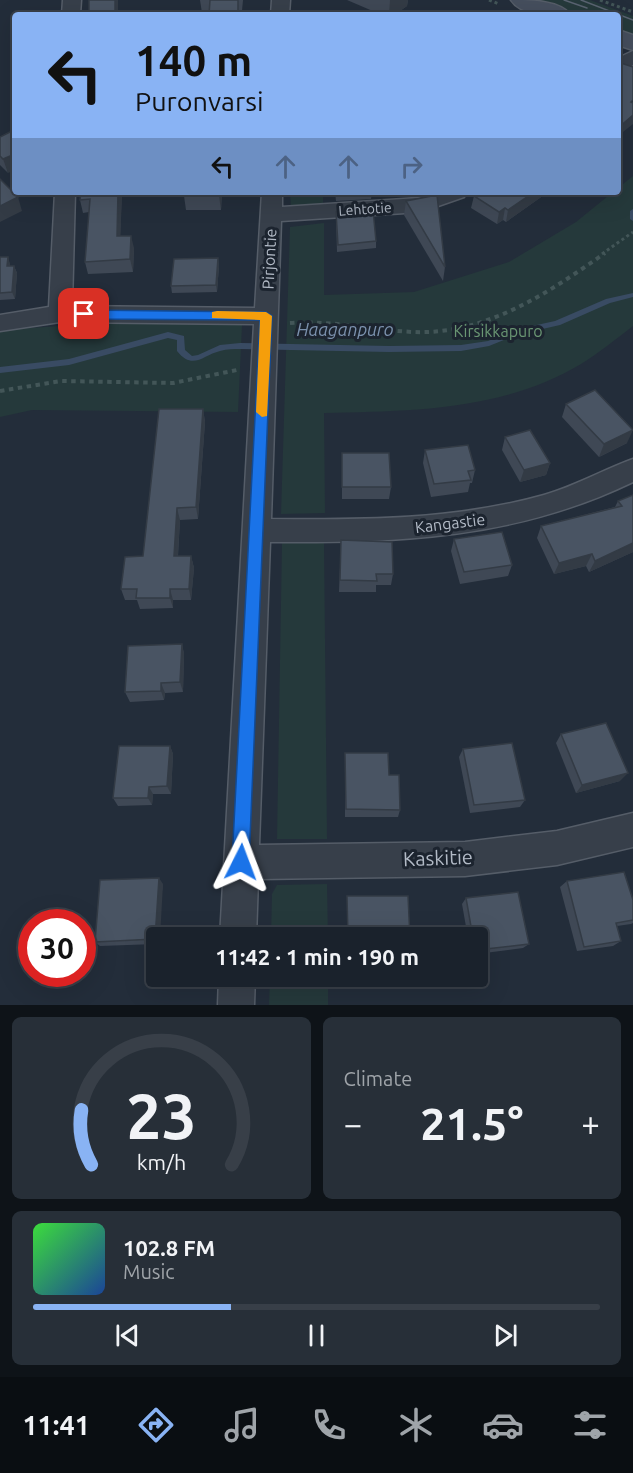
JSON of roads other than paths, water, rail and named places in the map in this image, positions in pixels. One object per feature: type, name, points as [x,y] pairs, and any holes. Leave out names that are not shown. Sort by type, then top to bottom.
[{"type":"main road","points":[[521,0],[553,12]]},
{"type":"street","points":[[60,314],[65,195]]},
{"type":"street","name":"Pirjontie","points":[[238,927],[272,195]]},
{"type":"street","name":"Lehtotie","points":[[271,215],[421,205],[449,195]]},
{"type":"street","points":[[0,323],[60,314],[265,341]]},
{"type":"street","name":"Kangastie","points":[[258,530],[385,531],[476,522],[549,507],[605,485],[633,470]]},
{"type":"street","name":"Kaskitie","points":[[241,862],[465,859],[557,848],[633,830]]},
{"type":"street","points":[[236,1005],[237,987]]},
{"type":"waterway","name":"Haaganpuro","points":[[633,211],[633,219]]},
{"type":"waterway","name":"Haaganpuro","points":[[0,370],[69,362],[168,335],[181,338],[181,351],[186,356],[195,359],[220,348],[240,346],[461,348],[489,343],[514,333],[557,323],[608,301],[633,295]]},
{"type":"tram line","points":[[564,0],[587,8]]},
{"type":"tram line","points":[[581,0],[612,12]]},
{"type":"tram line","points":[[621,15],[633,20]]},
{"type":"park label","name":"Kirsikkapuro","points":[[498,331]]}]
